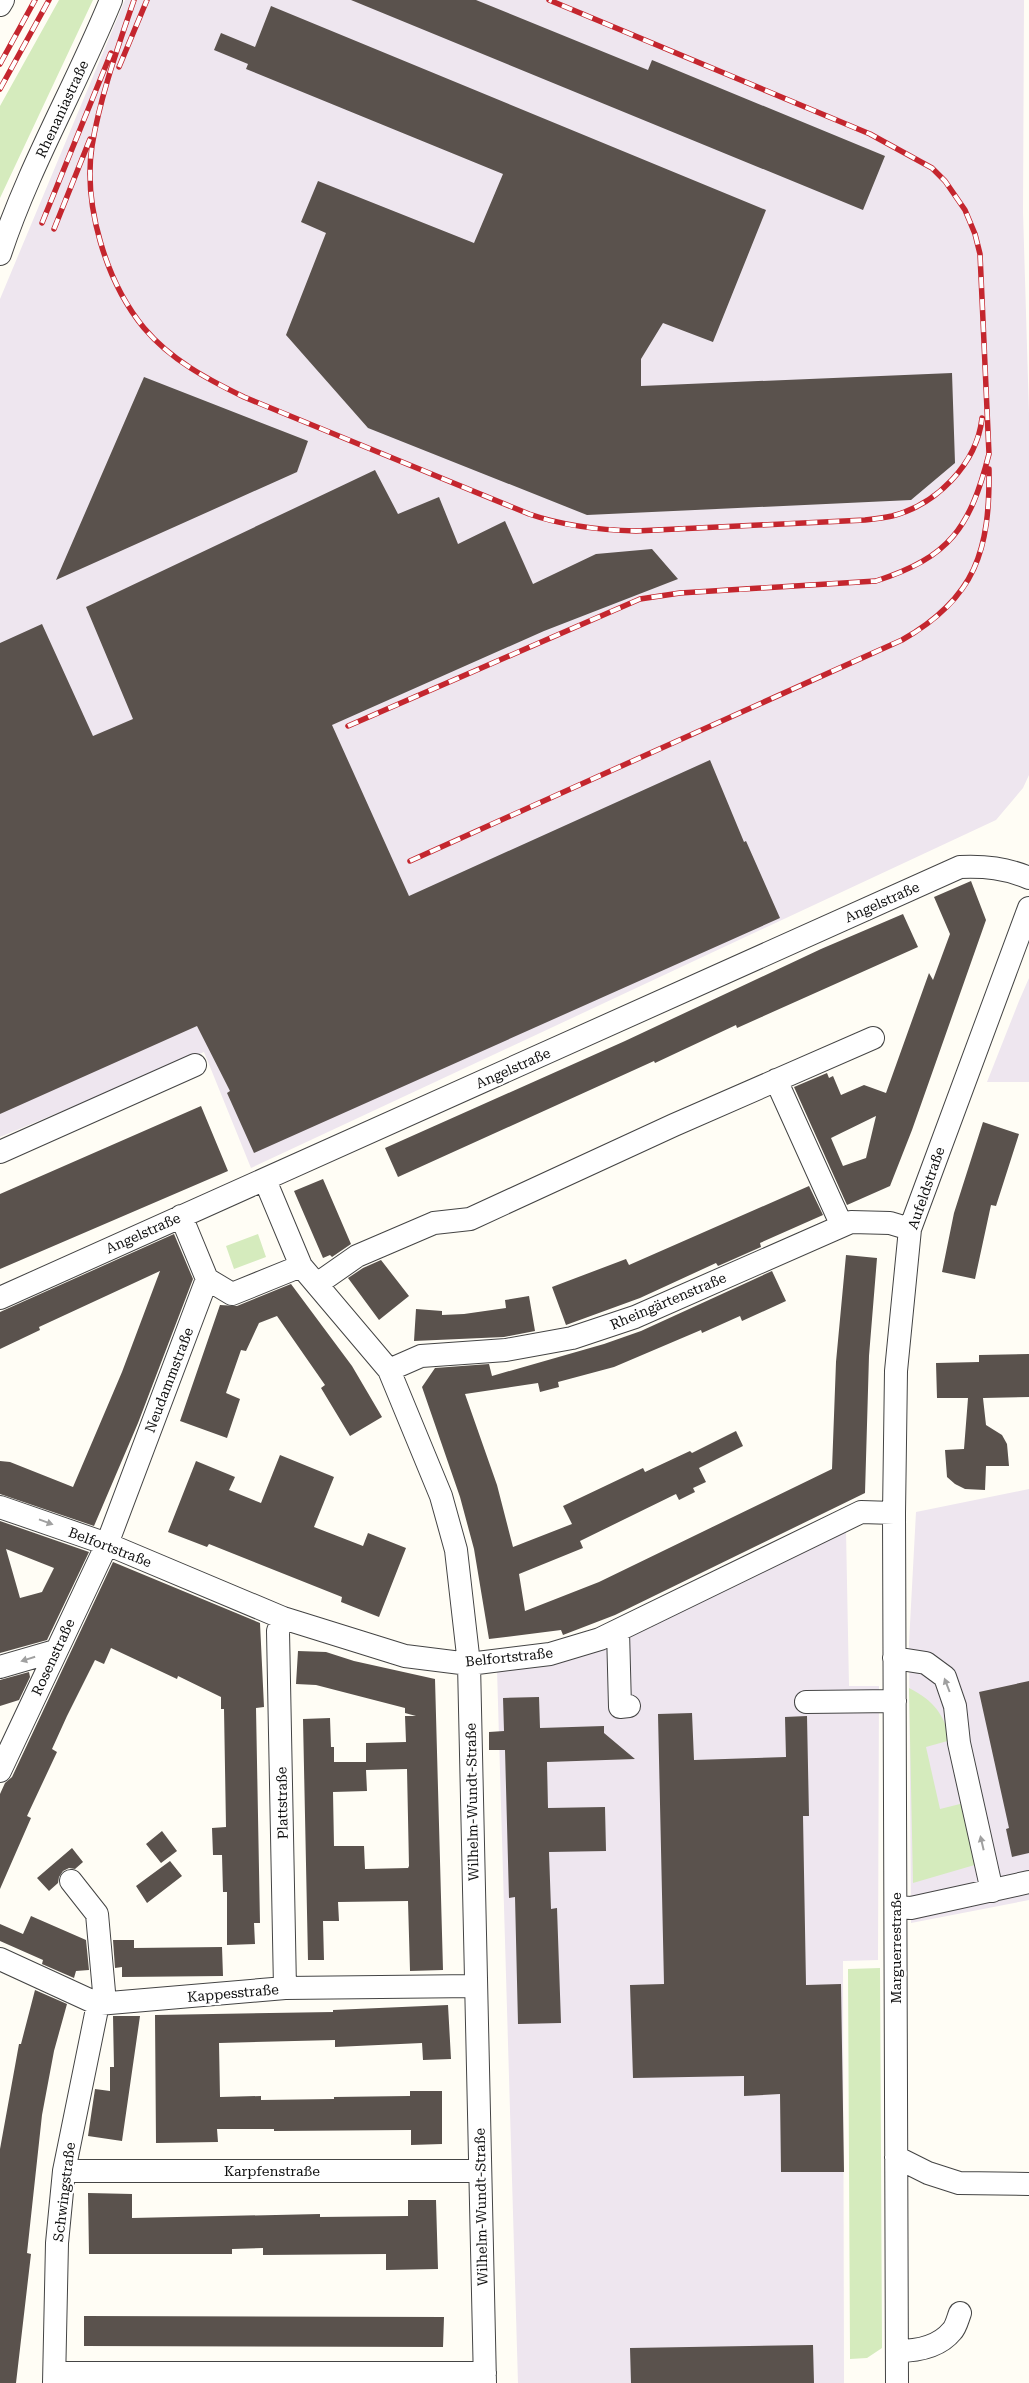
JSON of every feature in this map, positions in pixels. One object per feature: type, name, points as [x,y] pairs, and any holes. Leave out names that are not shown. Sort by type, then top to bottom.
[{"type":"street","points":[[0,6],[3,0]]},
{"type":"street","name":"Rhenaniastraße","points":[[0,254],[6,225],[93,43],[111,0]]},
{"type":"street","name":"Angelstraße","points":[[0,1298],[960,867],[984,866],[1012,871],[1029,878]]},
{"type":"street","name":"Aufeldstraße","points":[[894,1513],[896,1371],[910,1228],[1027,917]]},
{"type":"street","points":[[317,1284],[357,1256],[434,1224],[470,1219],[873,1038]]},
{"type":"street","points":[[0,1152],[194,1065]]},
{"type":"street","points":[[776,1080],[842,1226]]},
{"type":"street","name":"Wilhelm-Wundt-Straße","points":[[265,1180],[301,1266],[389,1370],[441,1496],[456,1550],[469,1664],[485,2378]]},
{"type":"street","points":[[181,1216],[208,1279],[232,1294],[301,1266]]},
{"type":"street","name":"Rheingärtenstraße","points":[[389,1370],[421,1356],[506,1350],[572,1338],[635,1317],[851,1222],[890,1224],[910,1228]]},
{"type":"street","name":"Neudammstraße","points":[[107,1544],[208,1279]]},
{"type":"street","name":"Belfortstraße","points":[[0,1507],[107,1544],[283,1618],[405,1656],[469,1664],[550,1654],[600,1639],[861,1512],[894,1513]]},
{"type":"street","name":"Marguerrestraße","points":[[894,1513],[897,2383]]},
{"type":"street","name":"Rosenstraße","points":[[0,1771],[107,1544]]},
{"type":"street","name":"Plattstraße","points":[[283,1618],[278,1631],[285,1988]]},
{"type":"street","points":[[618,1631],[620,1706],[628,1706]]},
{"type":"street","points":[[0,1667],[55,1651]]},
{"type":"street","points":[[894,1658],[926,1663],[945,1677],[955,1706],[960,1743],[992,1891]]},
{"type":"street","points":[[806,1702],[895,1701]]},
{"type":"street","name":"Schwingstraße","points":[[55,2378],[57,2243],[64,2171],[101,2003],[97,1914],[71,1881]]},
{"type":"street","points":[[896,1907],[912,1908],[1029,1882]]},
{"type":"street","name":"Kappesstraße","points":[[0,1959],[101,2003],[285,1988],[476,1986]]},
{"type":"street","points":[[896,2157],[928,2173],[959,2183],[1029,2184]]},
{"type":"street","name":"Karpfenstraße","points":[[64,2171],[480,2171]]},
{"type":"street","points":[[897,2351],[914,2351],[932,2345],[952,2331],[960,2313]]},
{"type":"street","points":[[55,2378],[485,2378]]},
{"type":"shaded area","points":[[125,0],[1024,0],[1023,212],[1029,414],[1029,775],[1023,788],[996,820],[251,1168],[204,1052],[0,1137],[0,299]]},
{"type":"shaded area","points":[[1029,978],[1029,1082],[987,1082],[1019,1001]]},
{"type":"shaded area","points":[[1029,1489],[1029,1900],[911,1923],[909,1643],[916,1512]]},
{"type":"shaded area","points":[[846,1530],[849,1686],[879,1686],[878,1960],[843,1961],[844,2383],[518,2383],[497,1669]]},
{"type":"green space","points":[[59,0],[93,0],[0,198],[0,106]]},
{"type":"green space","points":[[258,1234],[266,1257],[234,1269],[226,1246]]},
{"type":"green space","points":[[909,1688],[931,1703],[941,1715],[948,1730],[951,1740],[926,1747],[940,1809],[964,1803],[978,1864],[913,1883]]},
{"type":"green space","points":[[880,1968],[882,2348],[867,2358],[850,2359],[848,1969]]},
{"type":"building","points":[[351,0],[476,0],[648,70],[652,60],[885,156],[863,210]]},
{"type":"building","points":[[271,6],[766,210],[713,342],[663,323],[641,359],[641,386],[952,373],[955,463],[911,500],[587,515],[368,428],[286,335],[326,233],[301,222],[318,181],[474,243],[503,174],[246,69],[248,64],[214,50],[221,33],[255,47]]},
{"type":"building","points":[[144,377],[308,441],[297,472],[56,580]]},
{"type":"building","points":[[375,470],[398,514],[439,497],[458,544],[505,521],[533,584],[596,554],[652,549],[678,579],[544,631],[332,725],[409,896],[710,760],[744,842],[746,841],[780,918],[254,1153],[227,1093],[230,1091],[197,1026],[0,1114],[0,643],[42,624],[93,736],[133,719],[86,607]]},
{"type":"building","points":[[971,881],[986,920],[912,1130],[890,1186],[847,1205],[794,1087],[827,1073],[829,1078],[833,1076],[841,1095],[864,1085],[886,1093],[929,973],[933,980],[950,934],[934,897]],"holes":[[[876,1116],[866,1158],[843,1166],[831,1138]]]},
{"type":"building","points":[[903,914],[918,947],[737,1028],[736,1025],[655,1063],[654,1061],[398,1177],[385,1148],[625,1041],[821,949]]},
{"type":"building","points":[[201,1106],[228,1171],[0,1269],[0,1194]]},
{"type":"building","points":[[983,1122],[1019,1134],[996,1206],[991,1205],[975,1279],[942,1272],[954,1213]]},
{"type":"building","points":[[323,1179],[351,1244],[332,1257],[330,1255],[323,1258],[294,1191]]},
{"type":"building","points":[[809,1186],[823,1215],[760,1243],[761,1247],[718,1266],[716,1263],[640,1298],[566,1325],[552,1287],[626,1259],[629,1265]]},
{"type":"building","points":[[174,1234],[193,1279],[138,1423],[94,1526],[0,1494],[0,1461],[10,1462],[73,1487],[122,1372],[160,1271],[39,1327],[40,1330],[0,1349],[0,1312]]},
{"type":"building","points":[[846,1255],[877,1258],[869,1356],[865,1493],[615,1615],[563,1635],[561,1630],[489,1639],[474,1549],[460,1497],[422,1387],[435,1368],[489,1364],[492,1376],[604,1344],[641,1331],[772,1271],[786,1301],[742,1321],[740,1316],[702,1333],[701,1330],[614,1367],[558,1382],[559,1387],[540,1392],[538,1383],[465,1394],[497,1485],[513,1547],[572,1524],[563,1506],[643,1468],[645,1472],[690,1451],[692,1453],[736,1431],[743,1446],[699,1468],[706,1482],[693,1488],[695,1492],[679,1500],[676,1494],[580,1541],[583,1548],[519,1574],[525,1611],[599,1582],[832,1469],[836,1362]]},
{"type":"building","points":[[381,1260],[409,1296],[379,1320],[348,1278],[363,1268]]},
{"type":"building","points":[[291,1284],[352,1366],[382,1417],[350,1436],[321,1388],[325,1385],[277,1316],[259,1323],[246,1351],[241,1350],[226,1393],[240,1399],[227,1438],[180,1421],[220,1305],[237,1306]]},
{"type":"building","points":[[529,1296],[535,1331],[504,1337],[414,1341],[416,1309],[442,1311],[442,1315],[464,1314],[506,1308],[505,1300]]},
{"type":"building","points":[[1029,1354],[1029,1397],[983,1398],[986,1425],[1002,1435],[1007,1444],[1009,1466],[986,1466],[985,1490],[965,1489],[955,1484],[947,1477],[945,1450],[964,1449],[968,1398],[937,1398],[936,1363],[979,1362],[979,1355]]},
{"type":"building","points":[[280,1455],[334,1477],[314,1527],[363,1546],[368,1533],[406,1548],[379,1617],[341,1602],[342,1597],[209,1544],[207,1547],[168,1532],[196,1461],[235,1477],[229,1490],[261,1503]]},
{"type":"building","points":[[0,1521],[89,1552],[47,1640],[0,1653]],"holes":[[[6,1549],[54,1568],[42,1592],[20,1598]]]},
{"type":"building","points":[[113,1562],[260,1623],[264,1707],[256,1708],[260,1923],[254,1923],[255,1944],[227,1945],[227,1892],[223,1892],[222,1855],[213,1855],[212,1828],[226,1827],[224,1709],[221,1709],[221,1697],[178,1676],[177,1679],[111,1648],[104,1664],[95,1660],[67,1716],[52,1749],[57,1752],[27,1816],[31,1818],[0,1889],[0,1794],[5,1783],[12,1777]]},
{"type":"building","points":[[298,1651],[326,1652],[354,1661],[435,1679],[443,1970],[410,1971],[408,1901],[338,1902],[339,1921],[323,1921],[324,1960],[308,1960],[303,1719],[330,1718],[331,1747],[334,1747],[334,1762],[366,1762],[366,1743],[406,1742],[405,1716],[416,1716],[405,1713],[405,1708],[316,1685],[296,1684]],"holes":[[[407,1769],[408,1868],[365,1869],[364,1846],[334,1846],[333,1792],[367,1791],[366,1770]]]},
{"type":"building","points":[[29,1672],[30,1677],[19,1700],[0,1706],[0,1680]]},
{"type":"building","points":[[1029,1681],[1029,1853],[1012,1857],[1006,1829],[1009,1828],[979,1692]]},
{"type":"building","points":[[539,1697],[540,1728],[604,1726],[604,1733],[635,1759],[547,1762],[548,1808],[605,1807],[606,1851],[549,1852],[551,1909],[557,1908],[561,2023],[518,2024],[515,1897],[509,1898],[505,1750],[489,1750],[489,1732],[504,1731],[503,1698]]},
{"type":"building","points":[[692,1713],[694,1760],[786,1757],[785,1717],[807,1716],[809,1816],[803,1816],[806,1985],[841,1984],[844,2172],[781,2172],[780,2094],[744,2096],[744,2076],[633,2078],[630,1985],[664,1984],[658,1714]]},
{"type":"building","points":[[162,1831],[177,1851],[161,1863],[146,1844]]},
{"type":"building","points":[[72,1848],[83,1862],[75,1869],[69,1868],[63,1871],[58,1883],[49,1891],[37,1878]]},
{"type":"building","points":[[170,1861],[182,1876],[147,1903],[136,1886]]},
{"type":"building","points":[[31,1916],[86,1940],[89,1970],[76,1971],[74,1978],[42,1964],[43,1960],[0,1941],[0,1924],[23,1934]]},
{"type":"building","points":[[113,1940],[134,1940],[134,1948],[222,1947],[223,1976],[122,1977],[122,1967],[115,1968]]},
{"type":"building","points":[[35,1990],[67,2004],[54,2051],[42,2115],[27,2253],[31,2254],[16,2383],[0,2383],[0,2149],[19,2044],[21,2044]]},
{"type":"building","points":[[448,2005],[451,2059],[423,2060],[422,2043],[335,2047],[335,2040],[219,2043],[220,2097],[261,2096],[261,2100],[334,2099],[334,2097],[410,2096],[410,2091],[442,2091],[442,2144],[411,2145],[411,2130],[274,2131],[274,2129],[217,2129],[218,2142],[156,2143],[155,2015],[333,2012],[333,2010]]},
{"type":"building","points":[[113,2016],[140,2016],[122,2141],[88,2136],[95,2089],[110,2091],[110,2067],[114,2067]]},
{"type":"building","points":[[88,2193],[132,2194],[132,2218],[320,2214],[320,2217],[408,2216],[408,2200],[436,2200],[438,2269],[386,2270],[386,2254],[263,2255],[263,2248],[232,2249],[232,2254],[89,2254]]},
{"type":"building","points":[[84,2316],[444,2317],[443,2347],[84,2346]]},
{"type":"building","points":[[813,2345],[814,2383],[631,2383],[630,2348]]},
{"type":"railway","points":[[0,64],[35,0]]},
{"type":"railway","points":[[0,89],[49,0]]},
{"type":"railway","points":[[134,0],[105,91],[92,146],[90,169],[91,193],[100,242],[108,266],[119,288],[130,309],[144,328],[166,350],[190,368],[244,397],[529,514],[555,522],[582,527],[636,531],[865,520],[892,516],[908,511],[924,503],[952,480],[972,451],[979,435],[982,418]]},
{"type":"railway","points":[[119,67],[147,0]]},
{"type":"railway","points":[[348,726],[640,599],[680,593],[876,581],[901,572],[939,550],[953,536],[974,502],[982,480],[989,454],[980,254],[975,234],[965,210],[945,181],[932,168],[870,134],[549,0]]},
{"type":"railway","points":[[42,223],[111,53]]},
{"type":"railway","points":[[54,229],[90,139]]},
{"type":"railway","points":[[410,861],[902,640],[927,624],[947,607],[962,589],[974,569],[986,524],[989,498],[989,469]]}]
